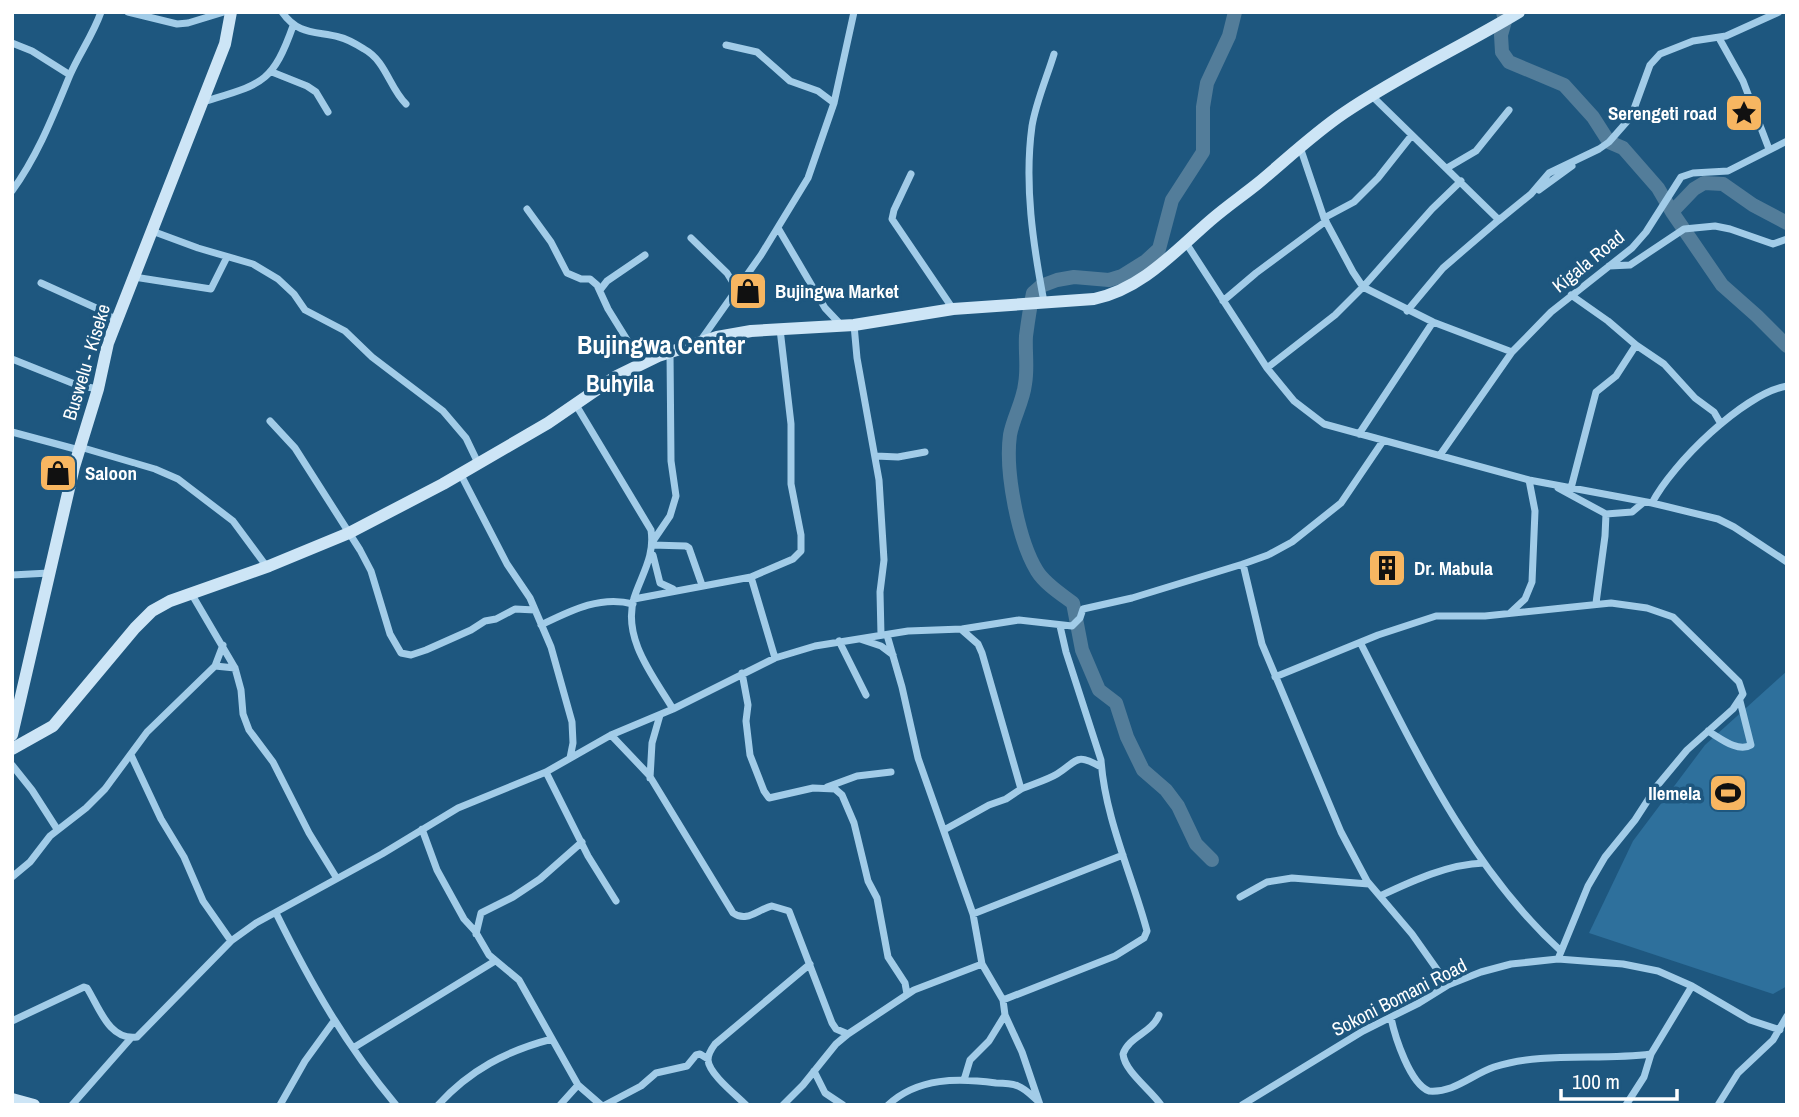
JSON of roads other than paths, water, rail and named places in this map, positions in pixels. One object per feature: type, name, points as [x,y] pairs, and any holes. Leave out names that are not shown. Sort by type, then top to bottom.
[{"type":"street","points":[[12,191],[39,149],[70,75],[101,12]]},
{"type":"street","points":[[128,12],[188,23],[224,12]]},
{"type":"street","name":"Buswelu - Kiseke","points":[[12,735],[79,449],[98,389],[108,343],[225,44],[231,12]]},
{"type":"street","points":[[282,12],[293,26],[344,38],[367,50],[378,60],[391,87],[406,104]]},
{"type":"street","points":[[699,343],[778,228],[808,178],[834,103],[854,12]]},
{"type":"street","points":[[12,749],[53,726],[152,611],[170,601],[267,567],[349,533],[478,463],[576,405],[615,377],[670,352],[735,333],[848,326],[953,309],[1110,296],[1143,279],[1343,114],[1409,72],[1519,12]]},
{"type":"street","points":[[1407,311],[1443,268],[1499,220],[1609,142],[1631,117],[1653,60],[1678,45],[1706,38],[1719,38],[1772,13]]},
{"type":"street","points":[[203,102],[253,85],[272,72],[293,26]]},
{"type":"street","points":[[1719,38],[1747,89],[1769,149]]},
{"type":"street","points":[[12,43],[32,51],[70,75]]},
{"type":"street","points":[[726,45],[757,52],[790,81],[818,91],[834,103]]},
{"type":"street","points":[[1044,302],[1032,231],[1029,166],[1033,123],[1054,54]]},
{"type":"street","points":[[272,72],[316,92],[328,112]]},
{"type":"street","points":[[1372,96],[1499,220]]},
{"type":"street","points":[[1447,168],[1476,150],[1509,110]]},
{"type":"street","points":[[1223,301],[1325,219],[1354,202],[1378,178],[1412,135]]},
{"type":"street","name":"Kigala Road","points":[[1440,455],[1512,352],[1571,295],[1632,248],[1646,232],[1681,177],[1693,173],[1728,171],[1787,141]]},
{"type":"street","points":[[1300,147],[1325,219],[1363,287],[1407,311],[1512,352]]},
{"type":"street","points":[[911,174],[892,219],[953,309]]},
{"type":"street","points":[[1267,368],[1335,314],[1461,181]]},
{"type":"street","points":[[527,209],[551,242],[566,272],[581,279],[590,279],[600,290],[608,309],[642,364]]},
{"type":"street","points":[[1608,266],[1630,265],[1684,229],[1715,226],[1773,244],[1787,239]]},
{"type":"street","points":[[778,228],[818,299],[848,326],[876,456],[884,552],[880,592],[884,635],[894,655],[918,758],[973,914],[982,964],[1003,1000],[1005,1015],[1022,1052],[1039,1104]]},
{"type":"street","points":[[152,231],[253,264],[278,279],[294,294],[305,310],[345,331],[372,357],[443,411],[466,438],[478,463]]},
{"type":"street","points":[[691,238],[727,273],[737,289]]},
{"type":"street","points":[[1186,243],[1267,368],[1294,401],[1324,424],[1529,480],[1648,502],[1718,519],[1787,562]]},
{"type":"street","points":[[600,290],[607,281],[645,255]]},
{"type":"street","points":[[134,277],[211,289],[227,257]]},
{"type":"street","points":[[41,283],[105,312],[117,322]]},
{"type":"street","points":[[1571,295],[1671,370],[1695,398],[1714,412],[1721,424]]},
{"type":"street","points":[[1359,434],[1433,322]]},
{"type":"street","points":[[541,625],[597,602],[634,601],[675,590],[751,577],[793,559],[801,551],[802,543],[791,484],[791,424],[780,329]]},
{"type":"street","points":[[1571,488],[1592,400],[1600,388],[1609,384],[1616,376],[1636,345]]},
{"type":"street","points":[[670,352],[671,461],[676,496],[670,516],[652,545],[634,601],[634,630],[638,650],[673,709]]},
{"type":"street","points":[[12,359],[76,385],[98,389]]},
{"type":"street","points":[[1555,485],[1606,513],[1632,512],[1648,502],[1669,474],[1721,424],[1764,393],[1787,386]]},
{"type":"street","points":[[576,405],[651,530],[660,583],[675,590]]},
{"type":"street","points":[[270,421],[295,448],[349,533],[370,571],[390,634],[404,655],[411,655],[452,639],[515,609],[535,610]]},
{"type":"street","points":[[12,432],[155,469],[178,479],[233,521],[267,567]]},
{"type":"street","points":[[72,1105],[131,1038],[136,1037],[231,941],[256,923],[382,854],[460,807],[546,772],[611,735],[673,709],[775,658],[839,641],[908,631],[962,629],[1019,620],[1066,627],[1077,624],[1083,609],[1132,598],[1268,555],[1292,542],[1341,503],[1383,441]]},
{"type":"street","points":[[876,456],[898,457],[925,452]]},
{"type":"street","points":[[460,473],[502,554],[524,587],[556,662],[572,722],[573,743],[570,758]]},
{"type":"street","points":[[1510,613],[1525,599],[1532,582],[1535,511],[1529,480]]},
{"type":"street","points":[[1597,603],[1606,513]]},
{"type":"street","points":[[652,545],[686,545],[702,585]]},
{"type":"street","points":[[1242,564],[1262,644],[1341,832],[1370,884],[1412,934],[1448,985]]},
{"type":"street","points":[[12,575],[50,573]]},
{"type":"street","points":[[751,577],[775,658]]},
{"type":"street","points":[[191,593],[235,668],[241,690],[243,714],[249,730],[273,762],[309,833],[336,877]]},
{"type":"street","points":[[1275,677],[1378,635],[1436,616],[1485,616],[1597,603],[1647,607],[1673,617],[1739,682],[1742,694],[1740,701],[1687,750],[1605,857],[1588,886],[1559,955],[1528,920],[1476,851],[1406,734],[1361,644]]},
{"type":"street","points":[[1003,1000],[1115,956],[1144,938],[1147,931],[1142,908],[1123,855],[1101,767],[1060,626]]},
{"type":"street","points":[[962,629],[978,644],[982,653],[1021,789]]},
{"type":"street","points":[[858,638],[881,646],[894,655]]},
{"type":"street","points":[[839,641],[866,695]]},
{"type":"street","points":[[12,877],[23,870],[57,829],[97,797],[147,732],[215,666],[223,645]]},
{"type":"street","points":[[215,666],[235,668]]},
{"type":"street","points":[[741,673],[748,705],[746,721],[750,755],[767,796],[772,798],[801,789],[826,788],[835,789],[842,795],[848,807],[868,881],[877,898],[888,957],[905,983],[907,995]]},
{"type":"street","points":[[1708,731],[1742,747],[1752,745],[1740,701]]},
{"type":"street","points":[[650,778],[652,743],[660,715]]},
{"type":"street","points":[[611,735],[650,778],[733,913],[742,918],[772,906],[789,911],[832,1023],[835,1029],[848,1034]]},
{"type":"street","points":[[131,755],[184,857],[203,901],[231,941]]},
{"type":"street","points":[[944,830],[1021,789],[1058,773],[1074,761],[1083,760],[1101,767]]},
{"type":"street","points":[[12,765],[57,829]]},
{"type":"street","points":[[546,772],[616,901]]},
{"type":"street","points":[[826,788],[857,776],[891,772]]},
{"type":"street","points":[[422,828],[448,892],[464,919],[495,961],[519,980],[578,1085],[603,1105],[641,1086],[656,1073],[687,1066],[696,1055],[701,1054],[708,1059],[713,1071],[746,1105]]},
{"type":"street","points":[[476,934],[481,913],[522,891],[582,842]]},
{"type":"street","points":[[1469,863],[1476,851]]},
{"type":"street","points":[[973,914],[1123,855]]},
{"type":"street","points":[[1380,896],[1416,880],[1469,863],[1484,863]]},
{"type":"street","points":[[1240,897],[1267,882],[1292,878],[1370,884]]},
{"type":"street","points":[[276,913],[303,969],[334,1021],[396,1105]]},
{"type":"street","name":"Sokoni Bomani Road","points":[[1242,1105],[1363,1031],[1448,985],[1481,972],[1559,955],[1674,976],[1750,1020],[1780,1030]]},
{"type":"street","points":[[353,1048],[495,961]]},
{"type":"street","points":[[708,1059],[715,1044],[810,964]]},
{"type":"street","points":[[783,1105],[848,1034],[907,995],[982,964]]},
{"type":"street","points":[[1626,1105],[1644,1077],[1651,1054],[1692,986]]},
{"type":"street","points":[[12,1021],[85,987],[107,1024],[113,1030],[131,1038]]},
{"type":"street","points":[[964,1080],[970,1060],[989,1041],[1005,1015]]},
{"type":"street","points":[[1159,1015],[1155,1024],[1128,1045],[1123,1054],[1126,1066],[1161,1105]]},
{"type":"street","points":[[1718,1105],[1738,1073],[1773,1040],[1787,1016]]},
{"type":"street","points":[[1391,1018],[1403,1056],[1418,1083],[1429,1091],[1452,1089],[1482,1072],[1518,1061],[1651,1054]]},
{"type":"street","points":[[280,1105],[305,1062],[334,1021]]},
{"type":"street","points":[[832,1023],[836,1044]]},
{"type":"street","points":[[438,1105],[460,1083],[486,1064],[552,1038]]},
{"type":"street","points":[[814,1071],[825,1093],[843,1105]]},
{"type":"street","points":[[888,1105],[903,1093],[918,1086],[940,1081],[964,1080],[1011,1083],[1020,1086],[1039,1104]]},
{"type":"street","points":[[560,1105],[578,1085]]},
{"type":"street","points":[[12,1099],[34,1105]]},
{"type":"waterway","points":[[1212,860],[1196,844],[1178,806],[1166,790],[1143,770],[1127,737],[1116,703],[1099,690],[1082,650],[1073,603],[1044,580],[1030,558],[1014,505],[1009,450],[1011,429],[1025,384],[1026,336],[1033,293],[1041,286],[1057,280],[1074,277],[1109,280],[1122,276],[1159,249],[1172,200],[1203,152],[1203,107],[1207,83],[1229,36],[1235,12]]},
{"type":"waterway","points":[[1503,12],[1505,21],[1501,35],[1502,52],[1509,62],[1564,85],[1593,117],[1609,142],[1623,148],[1658,188],[1672,212],[1694,189],[1704,183],[1723,184],[1753,205],[1787,223]]},
{"type":"waterway","points":[[1672,212],[1722,285],[1787,346]]},
{"type":"place","name":"Serengeti road","points":[[1744,113]]},
{"type":"place","name":"Bujingwa Market","points":[[748,291]]},
{"type":"place","name":"Saloon","points":[[58,473]]},
{"type":"place","name":"Dr. Mabula","points":[[1387,568]]},
{"type":"place","name":"Ilemela","points":[[1728,793]]},
{"type":"district","name":"Bujingwa Center","points":[[661,344]]},
{"type":"district","name":"Buhyila","points":[[620,383]]}]
